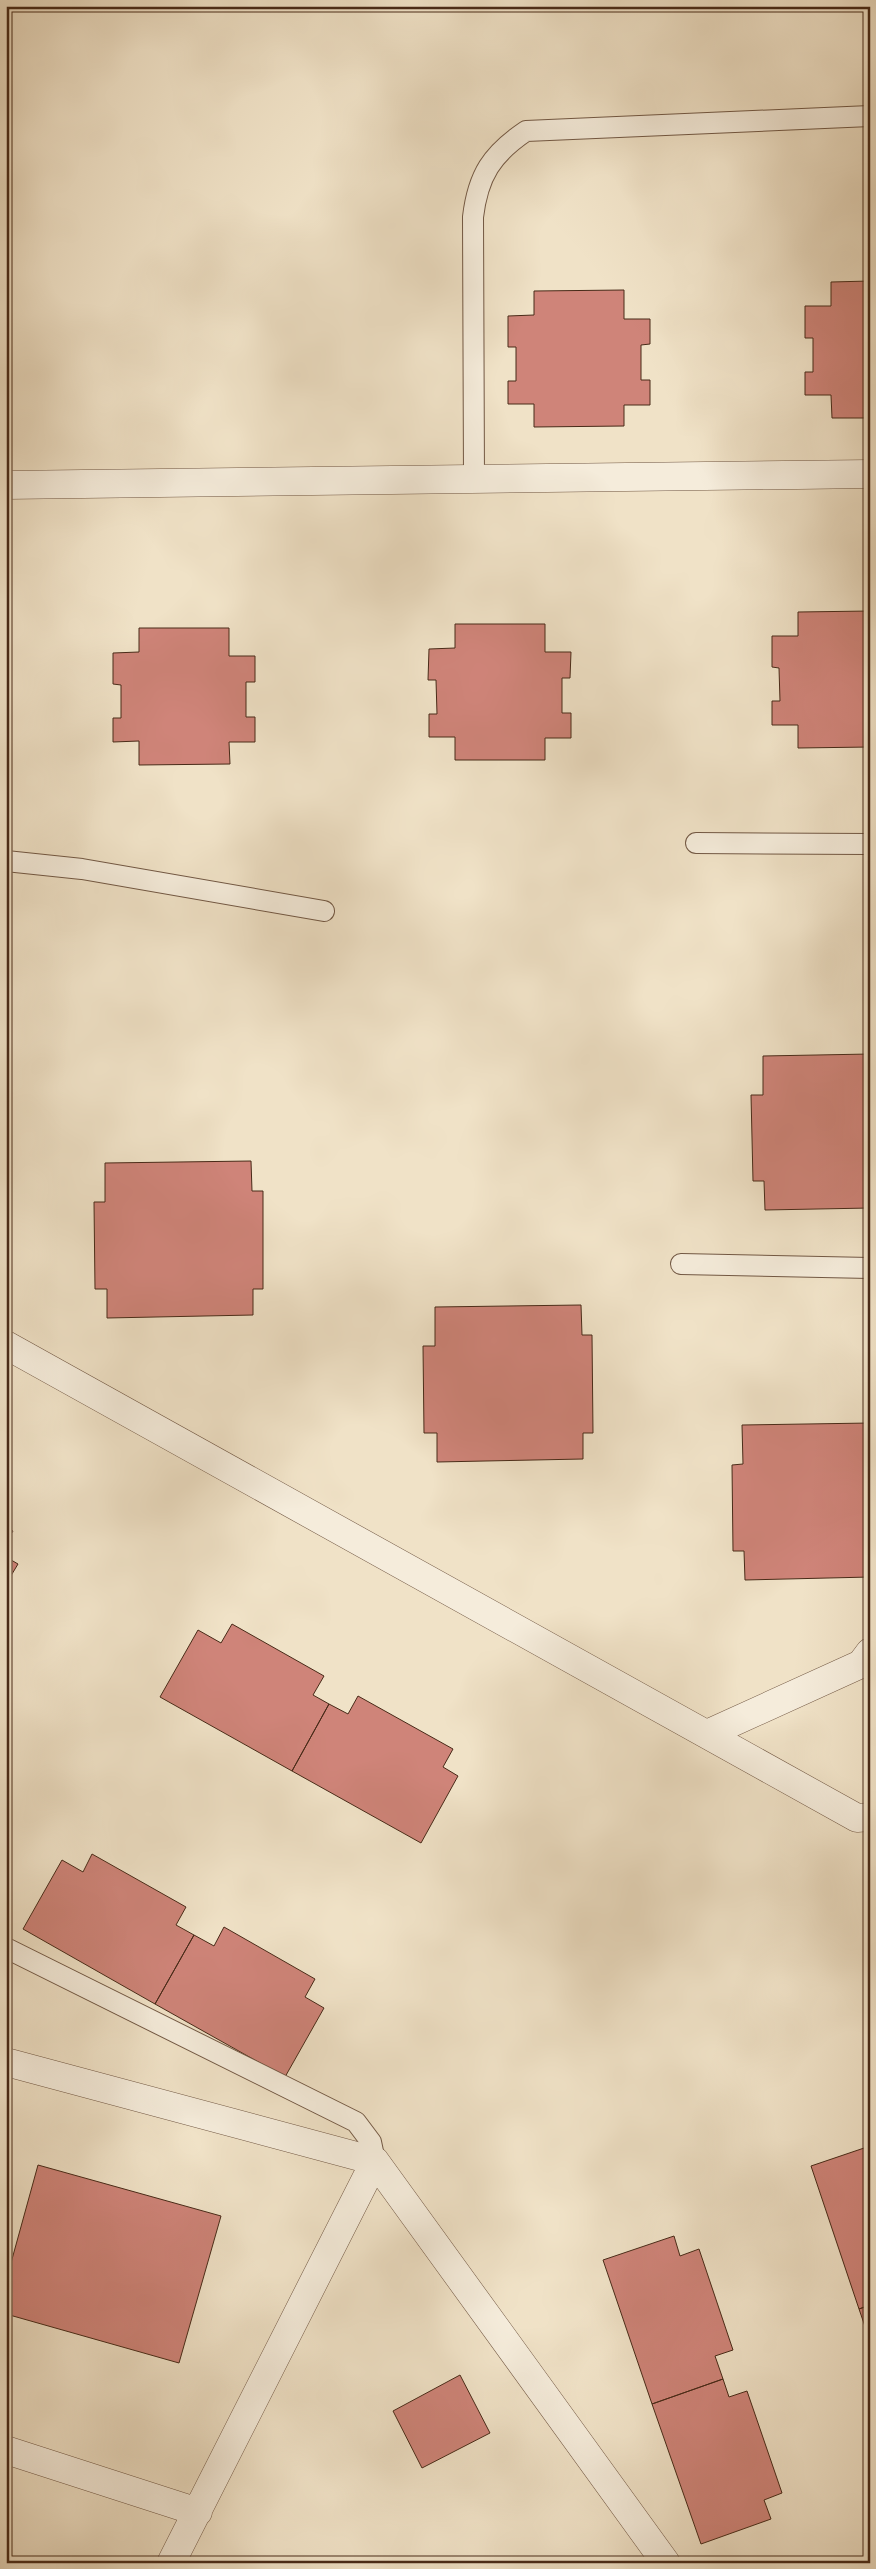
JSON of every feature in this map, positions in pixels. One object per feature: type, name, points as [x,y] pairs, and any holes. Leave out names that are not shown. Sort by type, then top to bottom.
[{"type":"street","points":[[6,485],[870,474]]},
{"type":"street","points":[[6,1345],[857,1818],[870,1817]]},
{"type":"street","points":[[707,1734],[861,1664],[870,1652]]},
{"type":"street","points":[[6,2062],[376,2161],[666,2563]]},
{"type":"street","points":[[171,2563],[376,2161]]},
{"type":"street","points":[[6,2450],[198,2512]]},
{"type":"lane","points":[[474,479],[473,217],[475,197],[481,178],[491,161],[507,144],[526,130],[870,116]]},
{"type":"lane","points":[[696,843],[870,844]]},
{"type":"lane","points":[[6,861],[82,869],[324,911]]},
{"type":"lane","points":[[681,1264],[870,1268]]},
{"type":"lane","points":[[6,1948],[356,2122],[371,2142],[376,2161]]},
{"type":"building","points":[[870,281],[870,418],[832,418],[831,395],[805,395],[805,372],[813,372],[813,338],[805,338],[805,306],[831,306],[831,282]]},
{"type":"building","points":[[624,290],[624,319],[650,319],[650,344],[641,345],[641,380],[650,380],[650,405],[624,405],[624,426],[534,427],[534,404],[508,404],[508,381],[516,381],[516,347],[508,347],[508,316],[534,315],[534,291]]},
{"type":"building","points":[[870,611],[870,747],[798,748],[798,725],[772,725],[772,701],[780,701],[779,668],[772,667],[772,636],[798,636],[798,612]]},
{"type":"building","points":[[455,624],[545,624],[545,652],[571,652],[570,678],[562,678],[562,713],[571,713],[571,738],[545,738],[545,760],[455,760],[455,737],[429,737],[429,714],[437,714],[436,680],[428,680],[429,649],[455,648]]},
{"type":"building","points":[[139,628],[229,628],[229,656],[255,656],[255,682],[246,682],[246,717],[255,717],[255,742],[229,742],[230,764],[139,765],[139,741],[113,742],[113,718],[121,718],[121,685],[113,684],[113,653],[139,652]]},
{"type":"building","points":[[870,1054],[870,1208],[765,1210],[764,1181],[753,1181],[751,1095],[763,1095],[763,1056]]},
{"type":"building","points":[[251,1161],[252,1191],[263,1191],[263,1289],[253,1289],[253,1315],[107,1318],[107,1289],[95,1289],[94,1202],[105,1202],[105,1163]]},
{"type":"building","points":[[581,1305],[582,1335],[592,1335],[593,1433],[583,1433],[583,1459],[437,1462],[437,1433],[424,1433],[423,1346],[435,1346],[435,1307]]},
{"type":"building","points":[[870,1423],[870,1577],[745,1580],[744,1551],[733,1551],[732,1465],[743,1464],[742,1425]]},
{"type":"building","points":[[6,1527],[13,1531],[6,1542]]},
{"type":"building","points":[[6,1557],[18,1564],[6,1584]]},
{"type":"building","points":[[232,1624],[324,1676],[313,1695],[329,1704],[292,1771],[160,1697],[198,1630],[221,1643]]},
{"type":"building","points":[[358,1696],[453,1749],[443,1767],[458,1776],[421,1843],[292,1771],[329,1704],[348,1714]]},
{"type":"building","points":[[92,1854],[186,1907],[176,1925],[194,1935],[155,2004],[23,1929],[62,1860],[83,1872]]},
{"type":"building","points":[[224,1927],[315,1979],[305,1997],[324,2008],[285,2077],[155,2004],[194,1935],[214,1946]]},
{"type":"building","points":[[870,2146],[870,2305],[859,2309],[811,2166]]},
{"type":"building","points":[[38,2165],[221,2216],[179,2363],[6,2314],[6,2281]]},
{"type":"building","points":[[674,2236],[680,2256],[699,2249],[733,2350],[715,2356],[723,2379],[652,2404],[603,2260]]},
{"type":"building","points":[[870,2305],[870,2341],[859,2309]]},
{"type":"building","points":[[460,2375],[490,2433],[422,2468],[393,2411]]},
{"type":"building","points":[[723,2379],[729,2397],[747,2391],[782,2493],[764,2500],[771,2519],[701,2544],[652,2404]]}]
